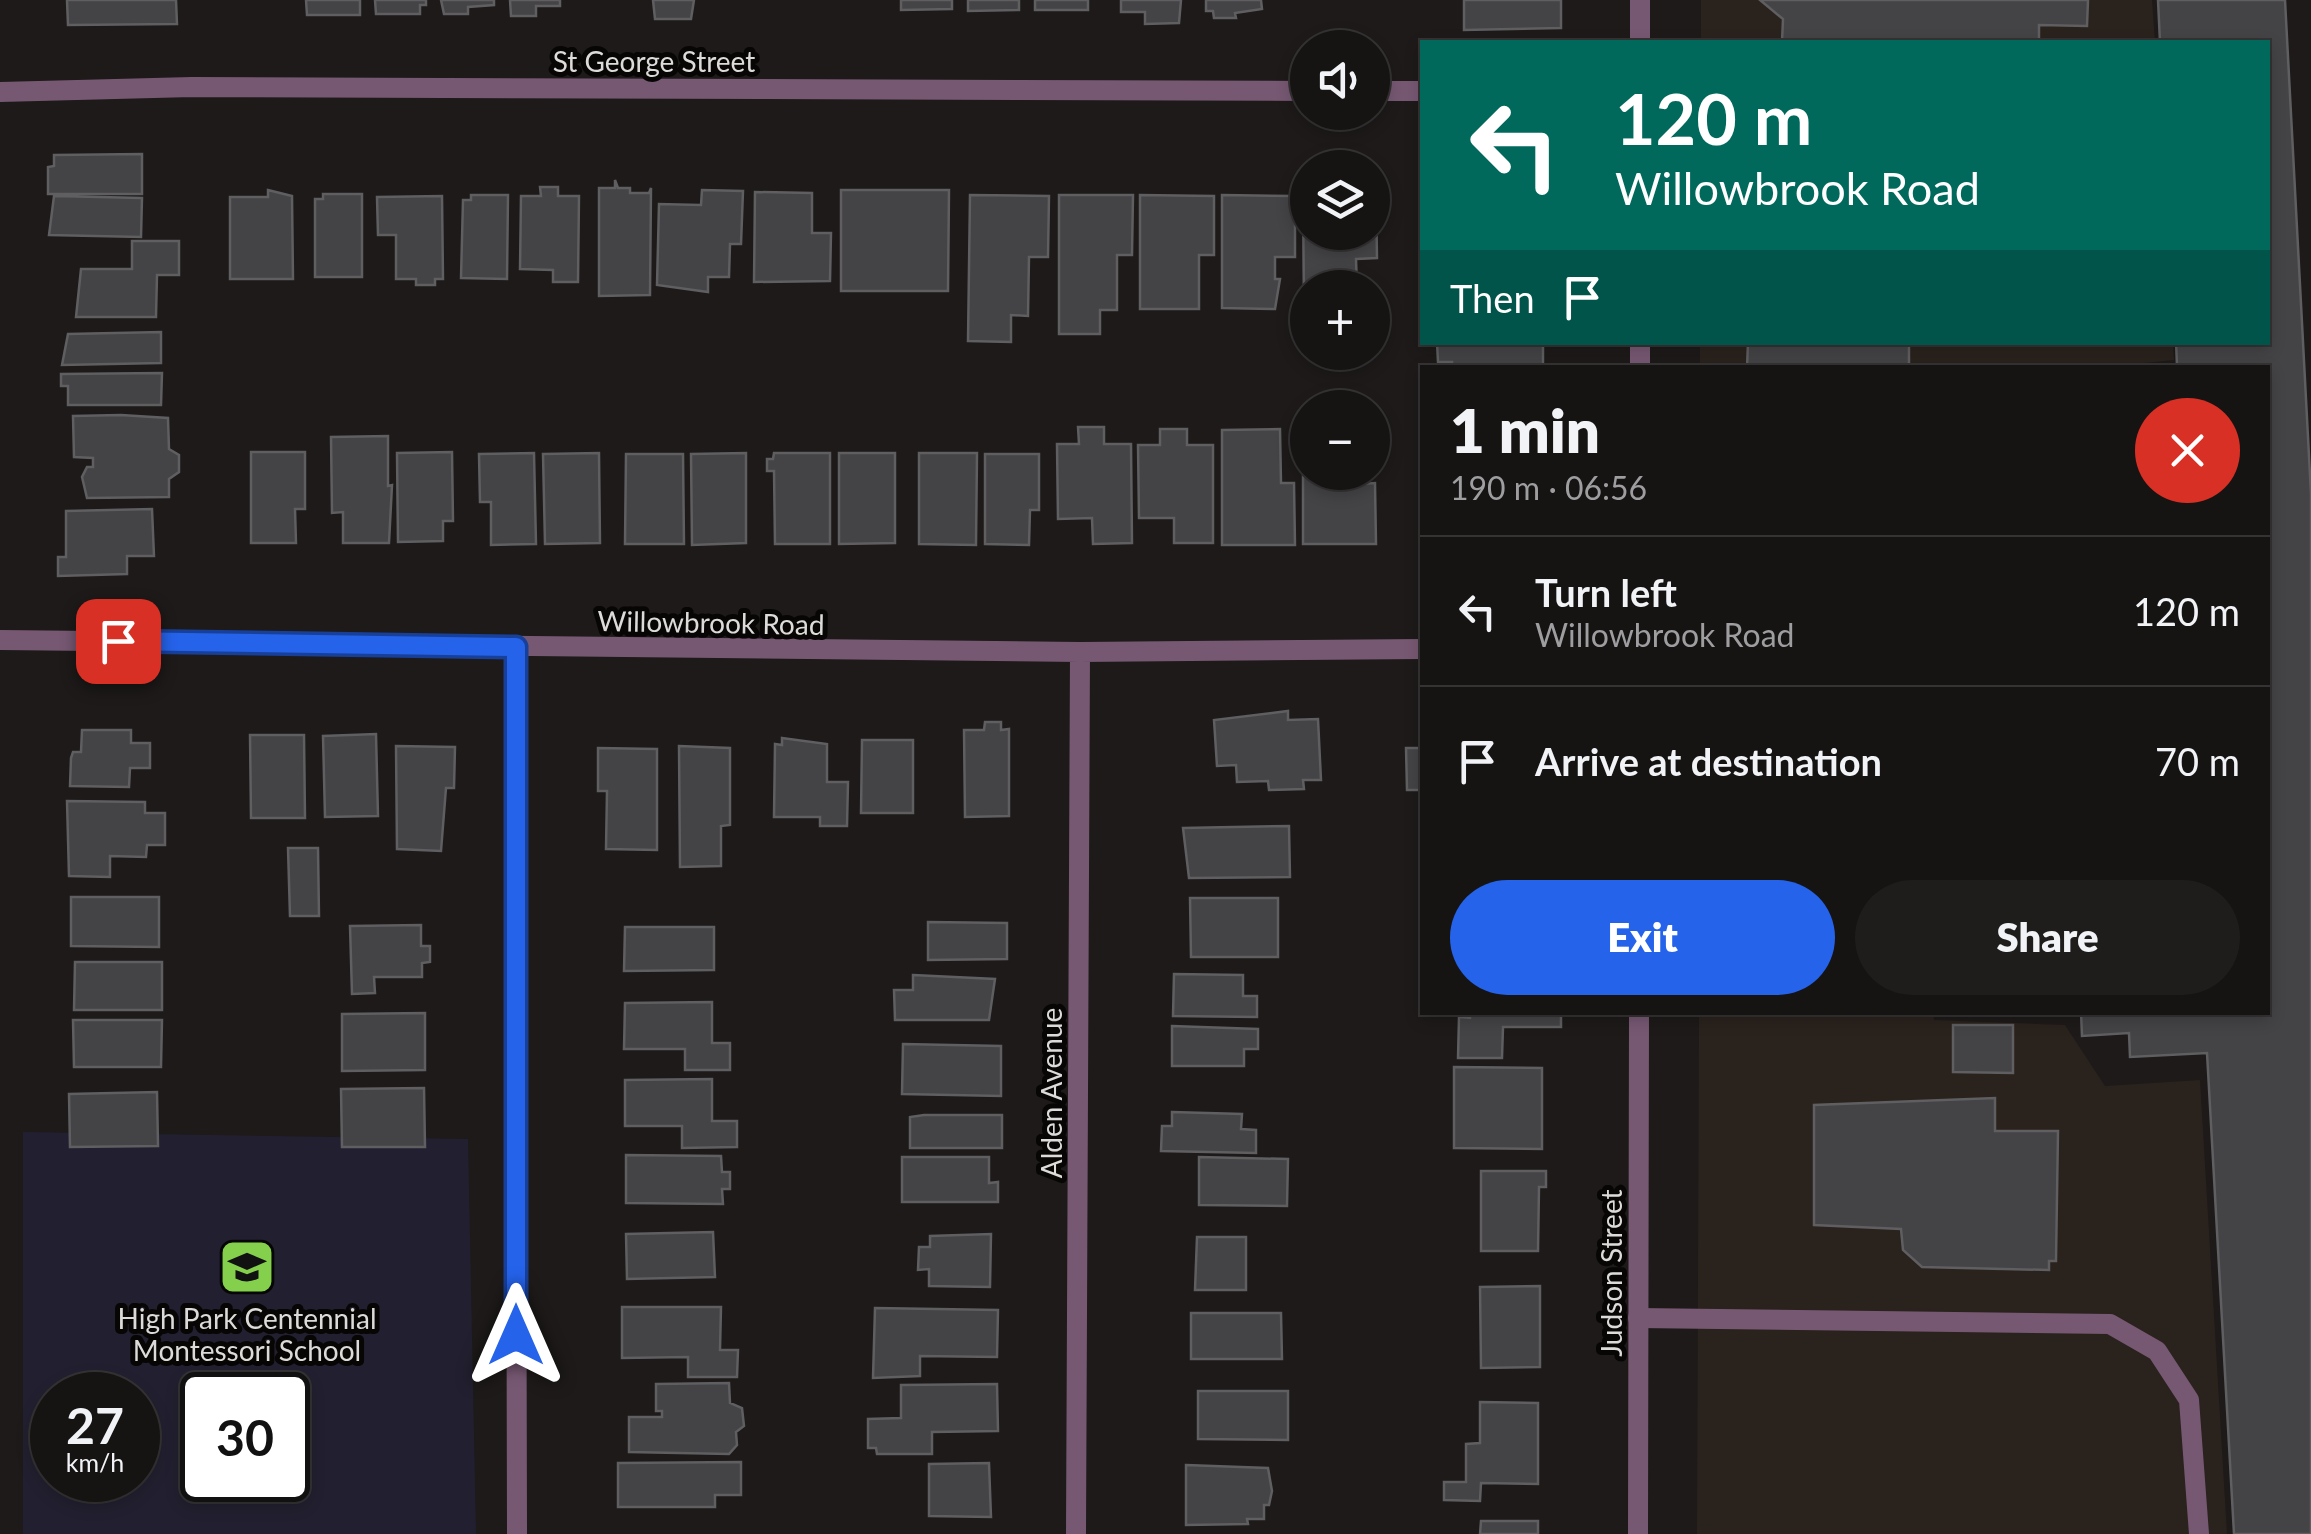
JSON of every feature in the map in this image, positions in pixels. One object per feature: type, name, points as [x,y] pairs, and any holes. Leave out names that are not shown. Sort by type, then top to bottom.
[{"type":"street","points":[[1640,0],[1640,40]]},
{"type":"street","name":"St George Street","points":[[0,92],[192,88],[1290,91]]},
{"type":"street","points":[[1390,91],[1420,91]]},
{"type":"street","name":"Willowbrook Road","points":[[0,640],[1080,652],[1420,649]]},
{"type":"street","points":[[516,647],[517,1534]]},
{"type":"street","name":"Alden Avenue","points":[[1076,1534],[1080,652]]},
{"type":"street","name":"Judson Street","points":[[1638,1015],[1638,1534]]},
{"type":"street","points":[[1638,1318],[2110,1324],[2157,1352],[2189,1400],[2200,1534]]},
{"type":"shaded area","points":[[1701,0],[2152,0],[2155,40],[1701,40]]},
{"type":"shaded area","points":[[1700,345],[2173,345],[2174,360],[2125,365],[1700,365]]},
{"type":"shaded area","points":[[1699,1015],[1933,1015],[1934,1020],[2065,1025],[2105,1086],[2200,1080],[2227,1534],[1697,1534]]},
{"type":"shaded area","name":"High Park Centennial Montessori School","points":[[23,1132],[468,1139],[476,1534],[23,1534]]},
{"type":"building","points":[[67,0],[176,0],[177,24],[68,25]]},
{"type":"building","points":[[306,0],[360,0],[360,15],[307,15]]},
{"type":"building","points":[[375,0],[426,0],[426,5],[420,5],[420,14],[376,14]]},
{"type":"building","points":[[441,0],[494,0],[494,5],[468,7],[468,14],[444,14]]},
{"type":"building","points":[[510,0],[560,0],[560,6],[536,6],[536,16],[511,16]]},
{"type":"building","points":[[653,0],[694,0],[691,19],[655,19]]},
{"type":"building","points":[[901,0],[952,0],[952,9],[901,10]]},
{"type":"building","points":[[968,0],[1019,0],[1019,10],[968,11]]},
{"type":"building","points":[[1035,0],[1088,0],[1088,10],[1035,10]]},
{"type":"building","points":[[1121,0],[1181,0],[1179,23],[1145,24],[1145,12],[1121,12]]},
{"type":"building","points":[[1206,0],[1261,0],[1262,9],[1235,13],[1236,18],[1214,18],[1213,11],[1206,11]]},
{"type":"building","points":[[1464,0],[1561,0],[1561,28],[1464,30]]},
{"type":"building","points":[[1760,0],[2088,0],[2087,26],[2039,25],[2039,40],[1782,40],[1783,19]]},
{"type":"building","points":[[2158,0],[2285,0],[2311,494],[2311,1534],[2234,1534],[2207,1053],[2130,1057],[2129,1033],[2082,1036],[2081,1015],[2270,1015],[2270,365],[2177,365],[2176,345],[2270,345],[2270,40],[2160,40]]},
{"type":"building","points":[[142,154],[142,194],[48,194],[48,167],[54,166],[54,155]]},
{"type":"building","points":[[615,180],[618,188],[630,188],[630,193],[649,193],[651,188],[650,295],[599,296],[599,188],[615,188]]},
{"type":"building","points":[[540,187],[558,187],[558,196],[579,196],[578,282],[553,282],[553,270],[520,269],[521,196],[541,196]]},
{"type":"building","points":[[268,190],[292,196],[293,279],[230,279],[230,197],[268,197]]},
{"type":"building","points":[[702,190],[743,191],[741,244],[730,244],[729,277],[708,277],[708,292],[657,285],[659,204],[701,205]]},
{"type":"building","points":[[841,190],[949,190],[948,291],[841,291]]},
{"type":"building","points":[[755,192],[812,193],[812,233],[831,233],[830,281],[754,282]]},
{"type":"building","points":[[323,194],[362,194],[362,277],[315,277],[315,199],[323,199]]},
{"type":"building","points":[[471,195],[508,195],[507,279],[461,278],[463,200],[471,200]]},
{"type":"building","points":[[970,195],[1049,196],[1048,257],[1029,257],[1028,316],[1011,315],[1011,342],[968,341]]},
{"type":"building","points":[[1059,195],[1133,195],[1132,255],[1117,255],[1117,310],[1100,310],[1100,334],[1059,334]]},
{"type":"building","points":[[1140,195],[1214,196],[1214,255],[1199,255],[1199,309],[1140,309]]},
{"type":"building","points":[[1222,195],[1290,196],[1290,250],[1295,250],[1295,257],[1275,257],[1275,279],[1280,279],[1275,309],[1222,308]]},
{"type":"building","points":[[54,196],[142,198],[141,237],[49,235]]},
{"type":"building","points":[[442,196],[443,279],[435,279],[435,285],[416,285],[416,279],[396,279],[396,235],[378,235],[377,197]]},
{"type":"building","points":[[132,241],[179,241],[179,275],[157,275],[156,317],[76,317],[81,269],[132,269]]},
{"type":"building","points":[[1303,250],[1377,250],[1377,258],[1356,259],[1356,270],[1304,270]]},
{"type":"building","points":[[161,332],[161,363],[62,365],[68,334]]},
{"type":"building","points":[[1437,345],[1543,345],[1543,365],[1438,362]]},
{"type":"building","points":[[1748,345],[1909,345],[1909,365],[1747,365]]},
{"type":"building","points":[[162,373],[161,405],[68,405],[68,386],[61,386],[61,374]]},
{"type":"building","points":[[73,416],[168,418],[169,449],[179,455],[179,472],[169,479],[169,497],[87,498],[82,477],[87,467],[93,467],[93,458],[74,457]]},
{"type":"building","points":[[1078,427],[1104,427],[1104,444],[1131,444],[1132,543],[1093,544],[1092,518],[1058,519],[1057,444],[1079,444]]},
{"type":"building","points":[[1160,429],[1187,429],[1187,445],[1213,445],[1213,543],[1174,543],[1174,518],[1139,518],[1138,445],[1160,445]]},
{"type":"building","points":[[1280,429],[1281,483],[1290,483],[1290,490],[1294,490],[1295,545],[1222,545],[1222,430]]},
{"type":"building","points":[[388,436],[388,486],[392,485],[389,543],[343,543],[343,512],[332,513],[331,437]]},
{"type":"building","points":[[251,452],[305,452],[305,509],[295,509],[296,543],[251,543]]},
{"type":"building","points":[[452,452],[453,521],[443,521],[443,541],[398,542],[397,453]]},
{"type":"building","points":[[534,453],[536,544],[491,545],[491,502],[480,502],[479,454]]},
{"type":"building","points":[[599,453],[600,543],[545,544],[543,454]]},
{"type":"building","points":[[746,453],[746,543],[692,545],[691,454]]},
{"type":"building","points":[[774,453],[830,453],[830,544],[775,544],[774,471],[767,471],[767,459],[773,459]]},
{"type":"building","points":[[839,453],[895,453],[895,543],[839,544]]},
{"type":"building","points":[[919,453],[977,453],[976,545],[919,544]]},
{"type":"building","points":[[626,454],[683,454],[684,544],[625,544]]},
{"type":"building","points":[[985,454],[1039,454],[1039,510],[1030,510],[1029,545],[985,544]]},
{"type":"building","points":[[1303,490],[1375,490],[1376,544],[1303,544]]},
{"type":"building","points":[[152,509],[154,556],[127,556],[127,574],[58,576],[58,557],[66,557],[66,511]]},
{"type":"building","points":[[1288,711],[1288,720],[1318,719],[1321,780],[1303,780],[1304,789],[1269,790],[1268,781],[1237,782],[1236,765],[1217,766],[1214,720]]},
{"type":"building","points":[[985,722],[1001,722],[1001,730],[1009,729],[1009,816],[965,817],[964,730],[984,730]]},
{"type":"building","points":[[82,730],[131,730],[131,743],[150,743],[150,768],[130,768],[129,787],[70,786],[71,758],[73,752],[81,752]]},
{"type":"building","points":[[376,734],[378,816],[325,817],[323,736]]},
{"type":"building","points":[[250,735],[304,735],[305,818],[251,818]]},
{"type":"building","points":[[782,738],[827,744],[827,782],[848,782],[847,826],[820,826],[820,817],[774,817],[775,744],[782,745]]},
{"type":"building","points":[[862,740],[913,740],[913,813],[861,813]]},
{"type":"building","points":[[396,746],[455,747],[454,788],[446,788],[441,851],[397,849]]},
{"type":"building","points":[[679,746],[730,748],[730,825],[721,826],[721,866],[680,867]]},
{"type":"building","points":[[598,748],[657,749],[657,850],[606,849],[607,791],[598,791]]},
{"type":"building","points":[[1406,748],[1420,748],[1420,790],[1407,790]]},
{"type":"building","points":[[67,801],[145,802],[145,813],[165,813],[165,845],[147,845],[146,857],[110,856],[110,877],[69,876]]},
{"type":"building","points":[[1289,826],[1290,877],[1189,878],[1183,828]]},
{"type":"building","points":[[288,848],[318,848],[319,916],[290,916]]},
{"type":"building","points":[[71,897],[159,897],[159,947],[71,946]]},
{"type":"building","points":[[1190,898],[1278,898],[1278,957],[1191,957]]},
{"type":"building","points":[[928,922],[1007,923],[1007,959],[928,960]]},
{"type":"building","points":[[421,925],[421,946],[430,946],[430,962],[422,963],[422,977],[374,977],[375,993],[352,994],[350,926]]},
{"type":"building","points":[[625,927],[714,927],[714,970],[624,971]]},
{"type":"building","points":[[75,962],[162,962],[162,1010],[74,1010]]},
{"type":"building","points":[[1174,974],[1243,975],[1243,996],[1257,996],[1257,1017],[1173,1016]]},
{"type":"building","points":[[913,975],[995,979],[989,1020],[895,1020],[894,990],[913,990]]},
{"type":"building","points":[[712,1002],[712,1043],[730,1043],[730,1070],[685,1070],[685,1049],[624,1049],[625,1003]]},
{"type":"building","points":[[425,1013],[425,1070],[342,1071],[342,1014]]},
{"type":"building","points":[[1561,1015],[1561,1027],[1503,1027],[1502,1058],[1458,1058],[1459,1017]]},
{"type":"building","points":[[73,1020],[162,1020],[161,1067],[74,1067]]},
{"type":"building","points":[[1953,1025],[2013,1025],[2013,1073],[1953,1072]]},
{"type":"building","points":[[1172,1026],[1258,1029],[1258,1049],[1244,1049],[1244,1066],[1172,1066]]},
{"type":"building","points":[[903,1044],[1001,1046],[1001,1096],[902,1094]]},
{"type":"building","points":[[1454,1067],[1542,1068],[1542,1149],[1454,1148]]},
{"type":"building","points":[[712,1079],[712,1121],[737,1121],[737,1147],[682,1148],[682,1126],[625,1126],[625,1080]]},
{"type":"building","points":[[424,1088],[425,1147],[342,1147],[341,1089]]},
{"type":"building","points":[[157,1092],[158,1146],[70,1147],[69,1094]]},
{"type":"building","points":[[1995,1098],[1995,1131],[2058,1131],[2056,1261],[2049,1261],[2049,1270],[1922,1267],[1903,1250],[1901,1229],[1814,1225],[1814,1105]]},
{"type":"building","points":[[1172,1112],[1242,1114],[1241,1129],[1256,1130],[1256,1153],[1161,1151],[1162,1126],[1172,1126]]},
{"type":"building","points":[[1002,1115],[1002,1148],[910,1148],[910,1117]]},
{"type":"building","points":[[626,1155],[721,1156],[722,1172],[730,1172],[730,1189],[722,1189],[723,1204],[626,1203]]},
{"type":"building","points":[[902,1157],[989,1157],[989,1183],[998,1182],[998,1202],[902,1202]]},
{"type":"building","points":[[1199,1157],[1288,1159],[1287,1206],[1199,1205]]},
{"type":"building","points":[[1481,1171],[1546,1171],[1546,1187],[1539,1187],[1538,1251],[1481,1251]]},
{"type":"building","points":[[713,1232],[715,1277],[627,1279],[626,1234]]},
{"type":"building","points":[[991,1234],[990,1287],[929,1286],[929,1269],[918,1270],[919,1247],[930,1247],[930,1236]]},
{"type":"building","points":[[1197,1237],[1246,1237],[1246,1290],[1195,1290]]},
{"type":"building","points":[[1540,1286],[1540,1367],[1481,1368],[1480,1287]]},
{"type":"building","points":[[622,1307],[721,1307],[720,1350],[738,1350],[737,1377],[688,1377],[688,1357],[622,1358]]},
{"type":"building","points":[[875,1308],[998,1310],[997,1357],[920,1356],[920,1376],[873,1378]]},
{"type":"building","points":[[1191,1313],[1281,1313],[1282,1359],[1191,1359]]},
{"type":"building","points":[[729,1383],[730,1403],[742,1408],[744,1426],[736,1432],[737,1445],[729,1454],[629,1452],[629,1417],[662,1417],[662,1411],[656,1411],[656,1384]]},
{"type":"building","points":[[997,1384],[998,1431],[932,1432],[932,1454],[877,1454],[876,1448],[868,1448],[868,1419],[901,1418],[901,1385]]},
{"type":"building","points":[[1198,1391],[1288,1391],[1288,1440],[1198,1439]]},
{"type":"building","points":[[1480,1402],[1538,1403],[1538,1484],[1481,1483],[1480,1501],[1444,1500],[1444,1482],[1466,1482],[1466,1444],[1480,1443]]},
{"type":"building","points":[[741,1462],[741,1495],[715,1495],[715,1507],[618,1507],[618,1463]]},
{"type":"building","points":[[989,1463],[991,1517],[929,1516],[929,1464]]},
{"type":"building","points":[[1186,1465],[1268,1468],[1272,1491],[1269,1505],[1264,1505],[1264,1519],[1247,1519],[1248,1524],[1186,1525]]},
{"type":"building","points":[[1481,1521],[1538,1521],[1538,1534],[1480,1534]]},
{"type":"place","name":"High Park Centennial Montessori School","points":[[247,1267]]},
{"type":"route","points":[[118,641],[516,647],[516,1335]]}]
